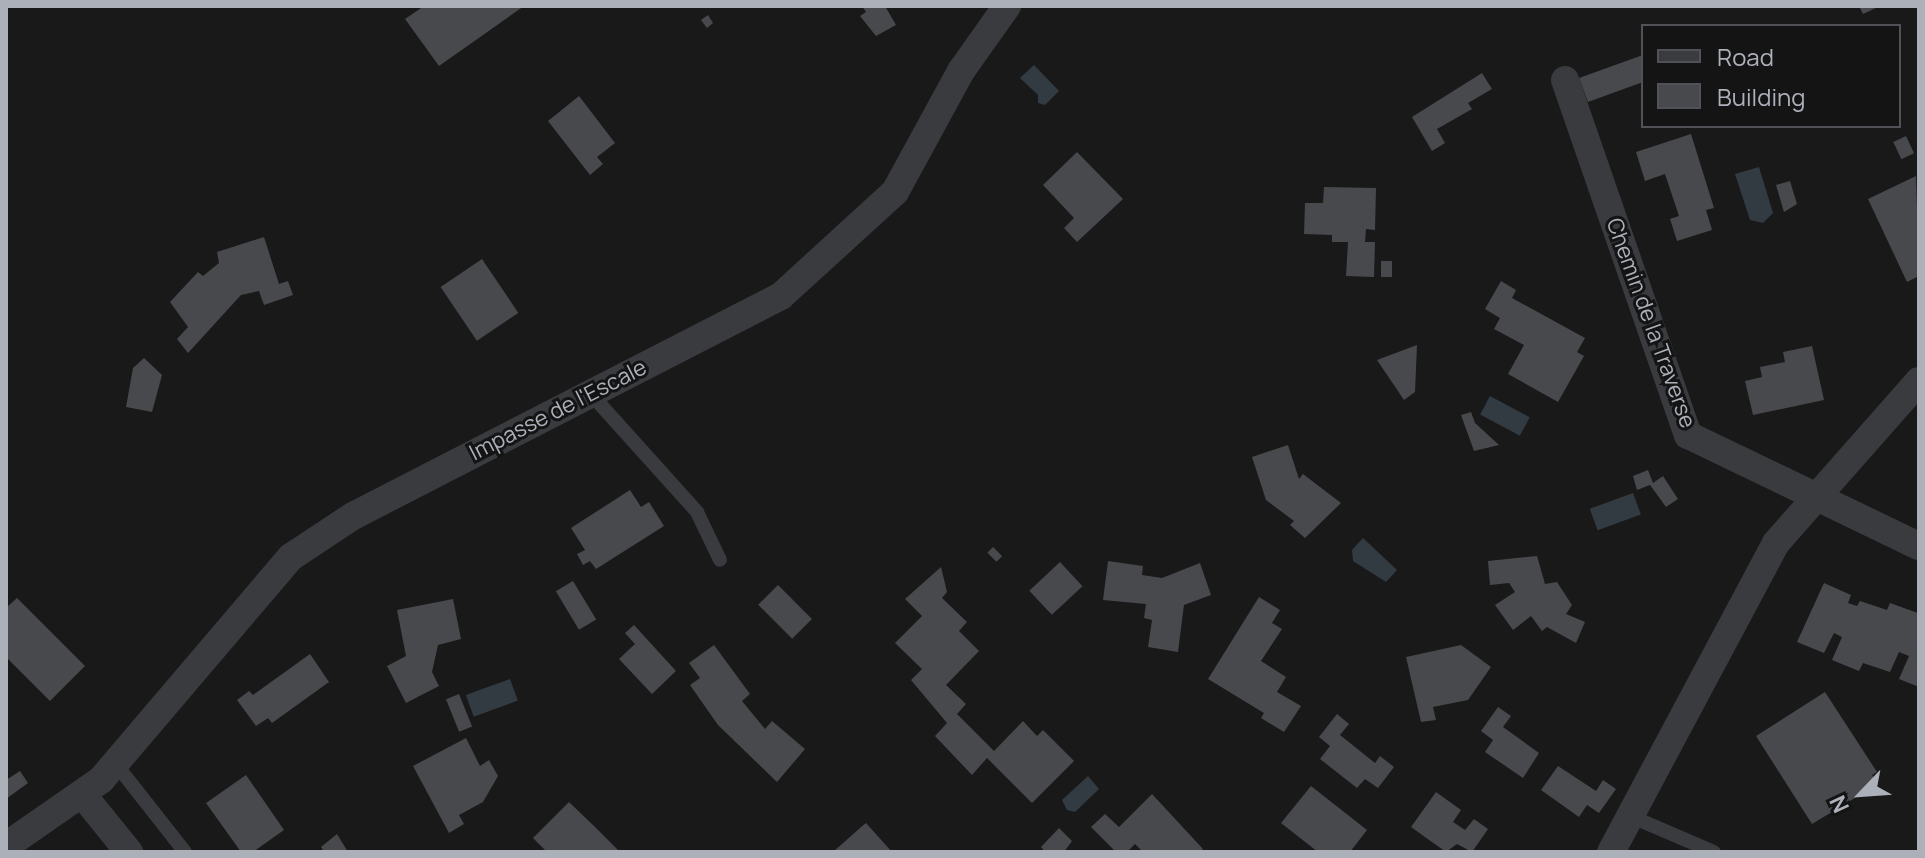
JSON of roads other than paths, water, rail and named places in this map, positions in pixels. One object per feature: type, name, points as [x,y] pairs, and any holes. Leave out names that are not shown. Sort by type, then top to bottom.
[{"type":"street","name":"Impasse de l'Escale","points":[[6,846],[82,794],[115,763],[291,557],[353,516],[781,296],[895,192],[961,71],[1007,6]]},
{"type":"street","name":"Chemin de la Traverse","points":[[1565,80],[1688,435],[1919,546]]},
{"type":"street","points":[[1611,852],[1756,576],[1813,497],[1919,381]]},
{"type":"street","points":[[82,794],[129,852]]},
{"type":"lane","points":[[590,393],[697,512],[720,560]]},
{"type":"lane","points":[[115,763],[185,852]]},
{"type":"lane","points":[[1630,816],[1714,852]]}]
